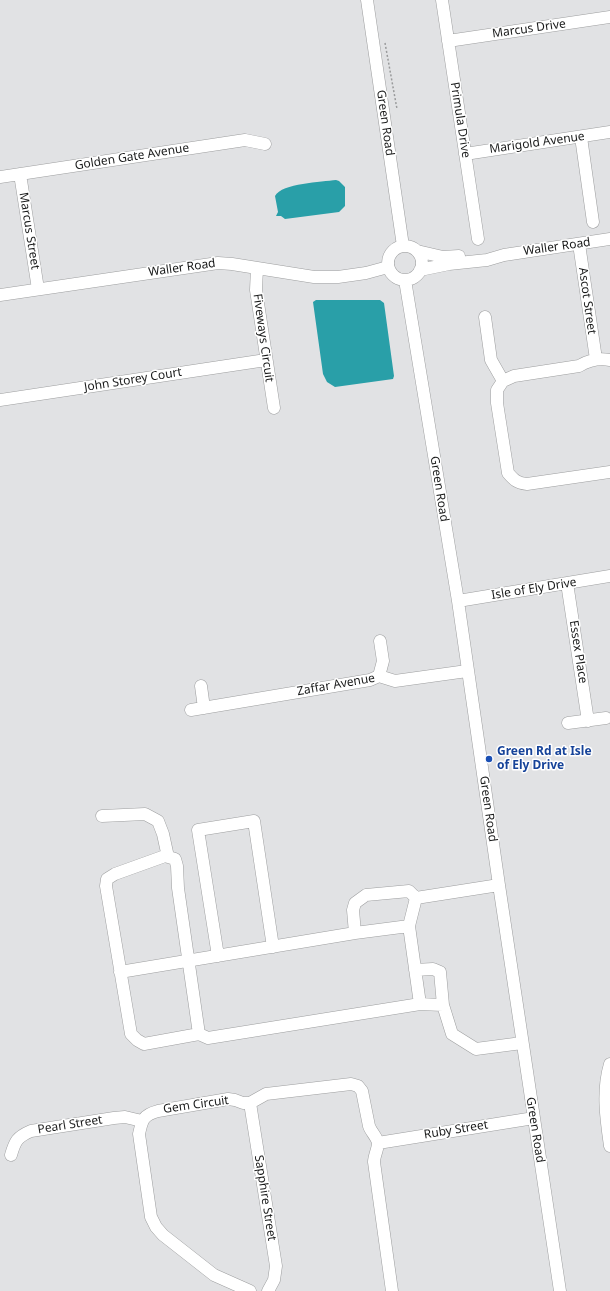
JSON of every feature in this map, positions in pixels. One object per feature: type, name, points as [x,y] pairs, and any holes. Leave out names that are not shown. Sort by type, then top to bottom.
[{"type":"street","name":"Green Road","points":[[366,0],[403,246]]},
{"type":"street","name":"Primula Drive","points":[[442,0],[478,239]]},
{"type":"street","name":"Marcus Drive","points":[[448,41],[610,17]]},
{"type":"street","name":"Marigold Avenue","points":[[465,154],[610,132]]},
{"type":"street","points":[[581,137],[593,222]]},
{"type":"street","name":"Golden Gate Avenue","points":[[0,177],[245,140],[265,144]]},
{"type":"street","name":"Marcus Street","points":[[20,174],[38,289]]},
{"type":"street","name":"Waller Road","points":[[420,270],[449,264],[487,260],[504,255],[610,239]]},
{"type":"street","name":"Ascot Street","points":[[579,244],[596,359]]},
{"type":"street","points":[[403,246],[410,247],[417,251],[421,260],[420,270],[414,277],[405,280],[396,278],[388,267],[391,253],[403,246]]},
{"type":"street","name":"Waller Road","points":[[417,251],[443,257],[487,253],[504,255]]},
{"type":"street","name":"Waller Road","points":[[0,295],[218,263],[314,277],[338,277],[366,273],[388,267]]},
{"type":"street","name":"Fiveways Circuit","points":[[257,268],[256,290],[274,408]]},
{"type":"street","name":"Green Road","points":[[405,280],[458,601],[522,1043],[560,1291]]},
{"type":"street","points":[[485,317],[491,360],[503,381]]},
{"type":"street","points":[[610,360],[596,359],[579,366],[514,376],[503,381],[497,390],[508,472],[513,479],[519,483],[527,484],[610,472]]},
{"type":"street","name":"John Storey Court","points":[[0,400],[266,360]]},
{"type":"street","name":"Isle of Ely Drive","points":[[458,601],[610,576]]},
{"type":"street","name":"Essex Place","points":[[567,583],[588,720]]},
{"type":"street","points":[[379,676],[383,661],[380,641]]},
{"type":"street","name":"Zaffar Avenue","points":[[191,710],[370,680],[379,676],[395,681],[467,670]]},
{"type":"street","points":[[201,686],[204,708]]},
{"type":"street","points":[[568,724],[606,718]]},
{"type":"street","points":[[102,816],[145,814],[158,821],[163,834],[168,857]]},
{"type":"street","points":[[218,956],[198,830],[205,828],[254,821],[274,947]]},
{"type":"street","points":[[200,1034],[178,888],[177,866],[175,858],[165,856],[115,874],[108,879],[106,886],[131,1034],[144,1044],[200,1034],[208,1038],[419,1004],[443,1005]]},
{"type":"street","points":[[416,898],[499,885]]},
{"type":"street","points":[[355,933],[352,910],[355,903],[366,895],[409,891],[416,898]]},
{"type":"street","points":[[416,898],[409,926],[419,1004]]},
{"type":"street","points":[[120,972],[355,933],[409,926]]},
{"type":"street","points":[[415,970],[433,969],[440,972],[443,1005],[452,1034],[476,1049],[522,1043]]},
{"type":"street","points":[[610,1064],[605,1089],[605,1112],[610,1146]]},
{"type":"street","points":[[250,1103],[263,1095],[350,1084],[358,1086],[362,1091],[369,1126],[378,1143],[374,1162],[392,1291]]},
{"type":"street","name":"Gem Circuit","points":[[142,1121],[150,1113],[228,1099],[243,1103],[250,1103]]},
{"type":"street","name":"Sapphire Street","points":[[250,1103],[276,1266],[274,1280],[268,1291]]},
{"type":"street","name":"Pearl Street","points":[[11,1155],[15,1141],[22,1134],[31,1131],[125,1117],[142,1121]]},
{"type":"street","name":"Ruby Street","points":[[378,1143],[534,1118]]},
{"type":"street","points":[[142,1121],[139,1134],[151,1216],[156,1227],[163,1235],[214,1275],[250,1291]]},
{"type":"path","points":[[384,39],[397,109]]},
{"type":"water","points":[[336,180],[345,187],[345,206],[339,212],[285,219],[281,216],[276,216],[278,212],[275,196],[279,192],[294,186]]},
{"type":"water","points":[[316,300],[380,300],[384,303],[394,376],[393,379],[335,387],[327,382],[323,374],[313,302]]},
{"type":"place","name":"Green Rd at Isle of Ely Drive","points":[[489,759]]}]
